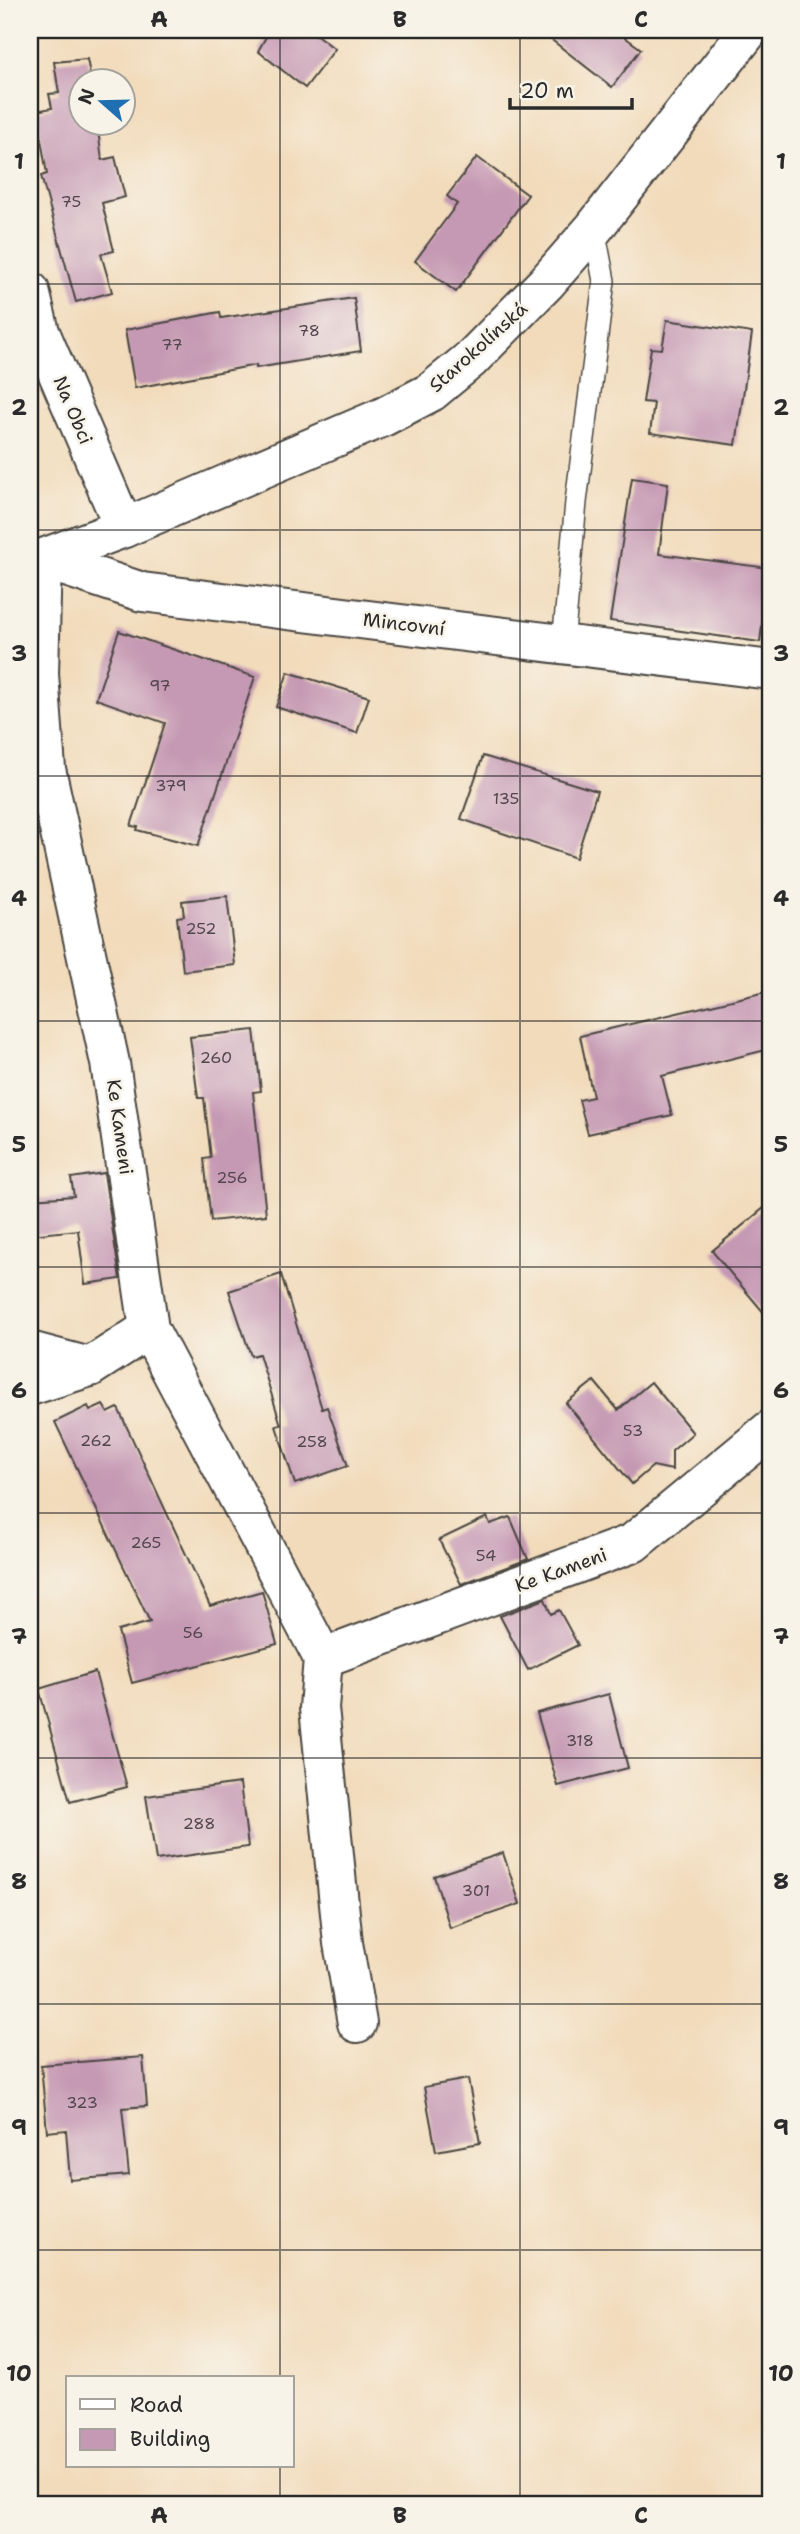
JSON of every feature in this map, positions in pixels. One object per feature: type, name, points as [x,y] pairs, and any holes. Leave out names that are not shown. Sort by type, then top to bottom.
[{"type":"street","name":"Starokolínská","points":[[36,561],[124,527],[383,417],[431,392],[471,359],[546,283],[594,228],[749,30]]},
{"type":"street","name":"Na Obci","points":[[30,291],[40,332],[124,527]]},
{"type":"street","name":"Mincovní","points":[[36,561],[142,592],[770,670]]},
{"type":"street","name":"Ke Kameni","points":[[36,561],[39,674],[46,769],[110,1063],[149,1329],[323,1658],[633,1543],[770,1430]]},
{"type":"street","points":[[30,1386],[90,1367],[149,1329]]},
{"type":"street","points":[[30,1351],[90,1367]]},
{"type":"street","points":[[323,1658],[319,1708],[343,1943],[357,2023]]},
{"type":"lane","points":[[563,644],[576,502],[604,281],[594,228]]},
{"type":"building","points":[[270,30],[310,30],[335,49],[305,88],[258,51]]},
{"type":"building","points":[[539,30],[615,30],[641,49],[612,87]]},
{"type":"building","points":[[87,59],[88,66],[66,66],[66,136],[99,136],[102,160],[115,157],[125,197],[102,203],[114,251],[101,254],[112,292],[76,302],[41,176],[47,174],[36,111],[52,108],[49,94],[59,93],[54,62]]},
{"type":"building","points":[[477,157],[528,195],[456,292],[415,261],[457,204],[447,196]]},
{"type":"building","points":[[354,298],[361,351],[256,368],[256,365],[135,388],[125,330],[220,312],[221,318]]},
{"type":"building","points":[[667,320],[752,333],[736,445],[650,433],[654,403],[643,402],[651,348],[662,349]]},
{"type":"building","points":[[632,478],[668,483],[659,554],[769,568],[760,642],[610,621]]},
{"type":"building","points":[[119,631],[255,677],[198,846],[137,830],[138,827],[131,826],[165,723],[96,699]]},
{"type":"building","points":[[288,672],[369,697],[357,733],[276,707]]},
{"type":"building","points":[[483,756],[597,791],[576,858],[461,819]]},
{"type":"building","points":[[227,896],[235,965],[183,971],[177,917],[184,916],[182,901]]},
{"type":"building","points":[[770,991],[770,1049],[662,1076],[672,1115],[588,1134],[579,1100],[593,1097],[580,1036]]},
{"type":"building","points":[[254,1030],[261,1091],[253,1092],[266,1215],[211,1221],[204,1159],[211,1158],[204,1098],[198,1098],[190,1037]]},
{"type":"building","points":[[104,1173],[120,1279],[85,1284],[78,1230],[30,1235],[30,1199],[74,1196],[71,1178]]},
{"type":"building","points":[[770,1203],[770,1320],[712,1251]]},
{"type":"building","points":[[281,1274],[322,1409],[327,1407],[348,1466],[295,1484],[276,1426],[281,1425],[259,1354],[251,1356],[229,1291]]},
{"type":"building","points":[[594,1381],[618,1410],[651,1382],[693,1433],[672,1451],[672,1470],[653,1466],[632,1484],[566,1403]]},
{"type":"building","points":[[103,1405],[108,1413],[118,1408],[210,1606],[262,1591],[277,1644],[132,1683],[118,1631],[150,1622],[55,1422],[88,1406],[90,1411]]},
{"type":"building","points":[[487,1517],[490,1524],[510,1517],[528,1559],[461,1584],[439,1540]]},
{"type":"building","points":[[545,1599],[551,1614],[559,1610],[578,1645],[528,1670],[500,1616]]},
{"type":"building","points":[[95,1672],[127,1787],[70,1802],[39,1689]]},
{"type":"building","points":[[609,1694],[628,1768],[558,1786],[537,1713]]},
{"type":"building","points":[[240,1783],[248,1847],[156,1860],[146,1796]]},
{"type":"building","points":[[503,1853],[520,1904],[450,1928],[434,1876]]},
{"type":"building","points":[[143,2057],[147,2106],[122,2108],[129,2175],[70,2180],[66,2130],[47,2132],[41,2065]]},
{"type":"building","points":[[468,2079],[480,2143],[436,2151],[424,2087]]}]
